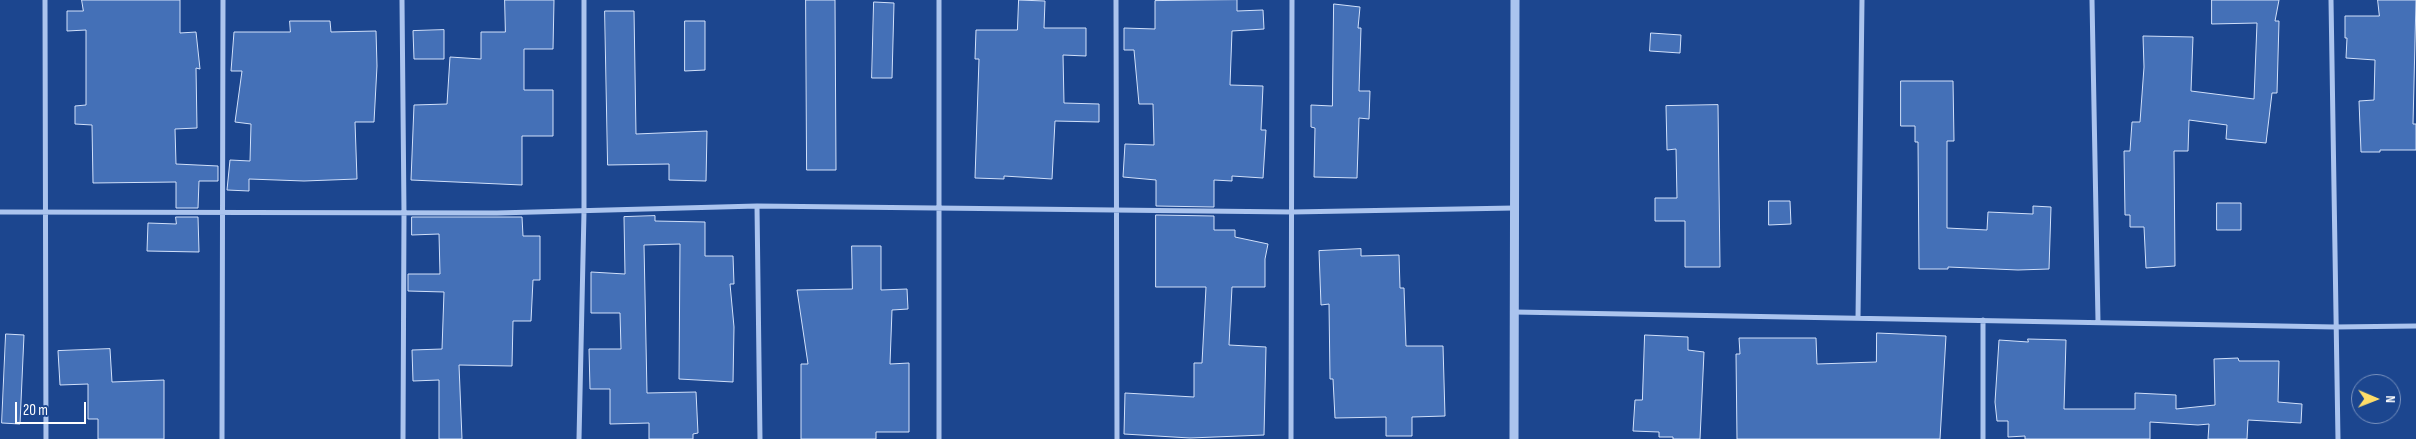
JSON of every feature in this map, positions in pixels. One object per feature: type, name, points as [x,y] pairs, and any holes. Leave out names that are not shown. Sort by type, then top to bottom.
[{"type":"street","points":[[45,0],[46,439]]},
{"type":"street","points":[[222,439],[223,0]]},
{"type":"street","points":[[402,0],[404,213],[403,439]]},
{"type":"street","points":[[579,439],[584,212],[584,0]]},
{"type":"street","points":[[939,0],[939,439]]},
{"type":"street","points":[[1116,0],[1117,439]]},
{"type":"street","points":[[1291,439],[1292,0]]},
{"type":"street","points":[[1514,439],[1515,0]]},
{"type":"street","points":[[1858,318],[1862,0]]},
{"type":"street","points":[[2092,0],[2098,322]]},
{"type":"street","points":[[2331,0],[2338,439]]},
{"type":"street","points":[[0,212],[584,212],[757,206],[1292,212],[1514,208]]},
{"type":"street","points":[[757,206],[760,439]]},
{"type":"street","points":[[1514,312],[2335,327],[2416,326]]},
{"type":"street","points":[[1983,320],[1983,439]]},
{"type":"building","points":[[82,0],[180,0],[180,33],[196,32],[200,69],[196,68],[197,128],[175,129],[176,164],[218,166],[218,181],[199,181],[198,208],[176,208],[176,182],[93,183],[92,125],[75,124],[75,106],[86,105],[86,30],[67,31],[67,11],[83,11]]},
{"type":"building","points":[[505,0],[554,0],[553,49],[524,49],[524,90],[553,90],[553,136],[522,136],[522,185],[411,180],[414,105],[447,104],[450,57],[481,59],[481,32],[505,32]]},
{"type":"building","points":[[806,0],[835,0],[836,170],[807,170]]},
{"type":"building","points":[[1019,0],[1045,1],[1044,28],[1086,28],[1086,56],[1063,55],[1064,103],[1099,104],[1099,122],[1055,121],[1052,179],[1004,176],[1004,179],[975,178],[979,59],[975,59],[976,30],[1017,30]]},
{"type":"building","points":[[1237,0],[1237,11],[1263,10],[1264,29],[1232,31],[1230,85],[1263,86],[1261,130],[1266,130],[1263,178],[1232,176],[1232,181],[1214,180],[1214,207],[1156,206],[1156,180],[1123,177],[1125,144],[1154,145],[1153,104],[1139,104],[1134,50],[1124,50],[1124,28],[1155,29],[1155,1]]},
{"type":"building","points":[[2212,0],[2279,0],[2275,21],[2279,21],[2277,93],[2272,93],[2266,143],[2226,139],[2227,125],[2189,120],[2188,151],[2174,151],[2175,266],[2146,268],[2144,227],[2130,227],[2130,215],[2125,215],[2124,151],[2130,151],[2132,122],[2140,122],[2144,67],[2143,36],[2193,37],[2191,91],[2254,99],[2257,23],[2212,24]]},
{"type":"building","points":[[2378,0],[2416,0],[2413,124],[2416,124],[2416,150],[2361,152],[2359,101],[2374,100],[2375,60],[2346,58],[2345,16],[2379,16]]},
{"type":"building","points":[[874,2],[894,3],[892,78],[872,78]]},
{"type":"building","points":[[1334,4],[1360,7],[1358,28],[1361,28],[1359,91],[1370,91],[1369,119],[1359,118],[1357,178],[1314,177],[1315,128],[1311,127],[1311,105],[1332,106]]},
{"type":"building","points":[[605,11],[634,11],[636,134],[707,131],[706,181],[669,180],[669,164],[608,165]]},
{"type":"building","points":[[290,21],[330,21],[331,32],[376,31],[377,66],[374,122],[355,122],[357,179],[304,181],[249,179],[249,191],[227,190],[230,160],[250,161],[251,124],[235,122],[242,71],[231,71],[234,32],[290,32]]},
{"type":"building","points":[[685,21],[705,21],[705,70],[685,71]]},
{"type":"building","points":[[444,30],[444,59],[414,59],[413,31]]},
{"type":"building","points":[[1651,33],[1681,35],[1680,53],[1650,51]]},
{"type":"building","points":[[1901,81],[1953,81],[1954,141],[1947,141],[1947,228],[1987,230],[1988,212],[2033,214],[2033,206],[2051,207],[2049,269],[2018,270],[1948,267],[1948,269],[1919,269],[1918,142],[1915,142],[1915,126],[1901,126]]},
{"type":"building","points":[[1718,105],[1720,267],[1685,267],[1685,221],[1655,221],[1655,198],[1677,198],[1676,149],[1667,150],[1666,106]]},
{"type":"building","points":[[1769,201],[1790,201],[1791,224],[1769,225]]},
{"type":"building","points":[[2217,203],[2241,203],[2241,230],[2217,230]]},
{"type":"building","points":[[1156,215],[1214,216],[1214,230],[1235,230],[1235,237],[1268,244],[1265,259],[1265,287],[1232,287],[1229,345],[1266,347],[1264,435],[1190,438],[1124,434],[1125,393],[1194,397],[1194,363],[1202,363],[1206,287],[1156,287]]},
{"type":"building","points":[[655,216],[655,221],[705,222],[705,256],[733,256],[734,284],[730,284],[734,327],[733,382],[679,379],[680,244],[644,245],[647,393],[696,392],[698,433],[693,434],[693,439],[649,439],[649,423],[610,424],[610,389],[590,389],[589,349],[621,349],[620,313],[591,313],[591,272],[625,274],[624,217]]},
{"type":"building","points":[[176,217],[198,217],[199,252],[147,251],[148,223],[176,224]]},
{"type":"building","points":[[412,217],[522,217],[523,236],[540,236],[540,280],[533,280],[531,321],[513,321],[512,366],[459,365],[462,439],[439,439],[439,380],[413,381],[412,350],[442,349],[444,292],[408,291],[408,274],[440,274],[439,234],[412,235]]},
{"type":"building","points":[[852,246],[881,246],[881,290],[907,289],[908,309],[892,310],[890,364],[909,363],[909,432],[876,432],[876,439],[801,439],[801,364],[808,364],[797,290],[852,289]]},
{"type":"building","points":[[1361,249],[1361,256],[1399,255],[1400,288],[1404,288],[1406,346],[1443,346],[1445,416],[1412,417],[1412,436],[1386,436],[1386,417],[1335,418],[1333,379],[1330,379],[1329,304],[1321,305],[1319,251]]},
{"type":"building","points":[[1877,333],[1946,336],[1940,439],[1737,439],[1736,354],[1740,354],[1739,338],[1816,338],[1817,364],[1876,362]]},
{"type":"building","points":[[6,334],[24,335],[20,424],[2,423]]},
{"type":"building","points":[[1645,335],[1688,337],[1688,350],[1704,352],[1700,439],[1673,439],[1673,437],[1659,437],[1659,432],[1633,431],[1635,400],[1642,400]]},
{"type":"building","points":[[2028,339],[2066,340],[2064,409],[2135,409],[2135,393],[2176,395],[2176,409],[2215,405],[2214,359],[2238,358],[2239,361],[2279,361],[2278,402],[2302,404],[2301,423],[2248,420],[2247,439],[2208,439],[2209,424],[2150,422],[2150,439],[2025,439],[2025,436],[2008,437],[2008,421],[1997,421],[1995,402],[1999,340],[2028,342]]},
{"type":"building","points":[[110,349],[112,382],[164,380],[164,439],[98,439],[98,419],[88,419],[88,384],[60,385],[58,351]]}]
